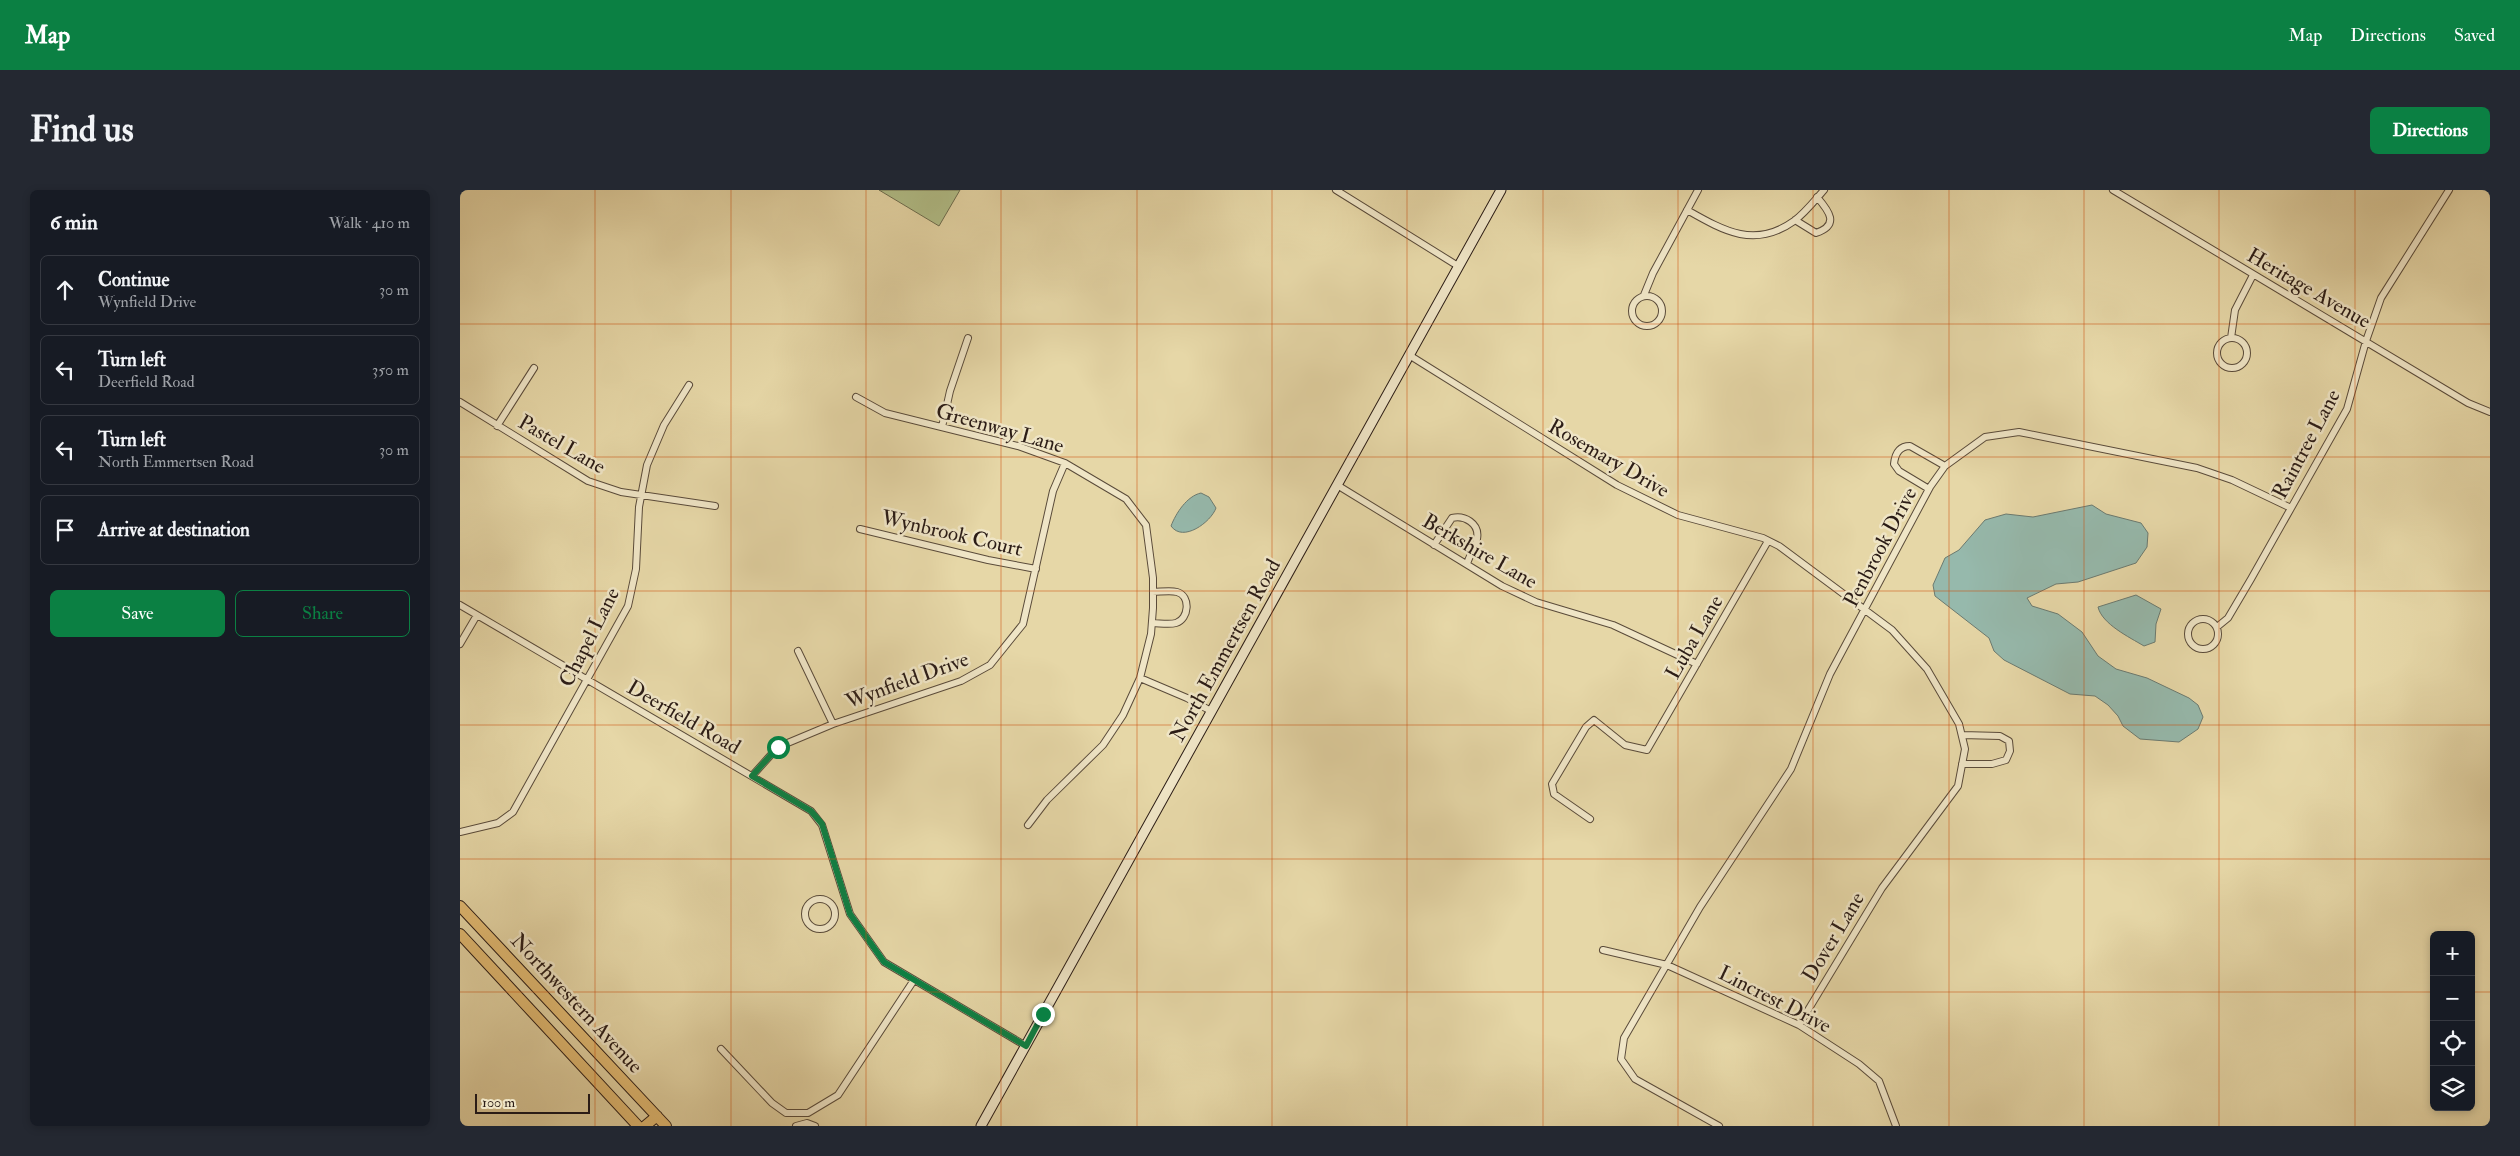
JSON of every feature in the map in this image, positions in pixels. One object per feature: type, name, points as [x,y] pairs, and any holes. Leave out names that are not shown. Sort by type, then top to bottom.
[{"type":"main road","name":"Northwestern Avenue","points":[[460,906],[666,1126]]},
{"type":"main road","name":"Northwestern Avenue","points":[[460,934],[638,1126]]},
{"type":"main road","points":[[645,1126],[657,1116]]},
{"type":"street","points":[[1336,190],[1458,266]]},
{"type":"street","name":"North Emmertsen Road","points":[[981,1126],[1500,190]]},
{"type":"street","points":[[1644,295],[1655,297],[1662,305],[1663,310],[1660,320],[1651,326],[1637,322],[1632,314],[1636,300],[1644,295],[1653,273],[1698,190]]},
{"type":"street","points":[[1687,210],[1715,226],[1736,235],[1758,236],[1776,231],[1795,220],[1824,190]]},
{"type":"street","name":"Heritage Avenue","points":[[2113,190],[2253,275],[2366,340],[2468,403],[2490,412]]},
{"type":"street","name":"Raintree Lane","points":[[2217,627],[2228,618],[2347,409],[2366,340],[2381,298],[2449,190]]},
{"type":"street","points":[[1795,220],[1816,234],[1828,227],[1830,221],[1829,211],[1817,198]]},
{"type":"street","points":[[2231,338],[2235,310],[2253,275]]},
{"type":"street","points":[[942,427],[950,391],[968,338]]},
{"type":"street","points":[[2231,338],[2245,344],[2248,353],[2245,363],[2236,368],[2222,365],[2217,356],[2222,342],[2231,338]]},
{"type":"street","name":"Rosemary Drive","points":[[1408,355],[1617,486],[1678,515],[1780,546],[1816,571],[1892,630],[1927,669],[1959,724],[1965,750],[1958,786],[1898,868]]},
{"type":"street","points":[[497,426],[534,368]]},
{"type":"street","name":"Chapel Lane","points":[[460,832],[498,823],[512,812],[623,617],[632,594],[636,569],[640,495],[654,444],[689,385]]},
{"type":"street","name":"Greenway Lane","points":[[856,397],[885,413],[1018,446],[1065,463],[1129,502],[1146,525],[1153,592]]},
{"type":"street","name":"Pastel Lane","points":[[460,402],[588,481],[621,492],[715,506]]},
{"type":"street","name":"Penbrook Drive","points":[[1719,1126],[1635,1079],[1621,1059],[1624,1038],[1700,907],[1791,769],[1830,674],[1929,489],[1945,466],[1985,436],[2019,432],[2197,468],[2232,480],[2291,508]]},
{"type":"street","points":[[1929,489],[1898,471],[1894,464],[1897,452],[1901,448],[1910,446],[1945,466]]},
{"type":"street","name":"Wynfield Drive","points":[[752,776],[778,747],[833,724],[962,681],[990,665],[1023,624],[1053,491],[1065,463]]},
{"type":"street","name":"Berkshire Lane","points":[[1336,485],[1502,586],[1536,602],[1612,625],[1697,664]]},
{"type":"street","points":[[1434,545],[1452,518],[1459,516],[1470,521],[1477,529],[1477,540],[1470,550],[1467,564]]},
{"type":"street","name":"Wynbrook Court","points":[[860,529],[988,560],[1036,569]]},
{"type":"street","name":"Luba Lane","points":[[1590,819],[1554,794],[1552,784],[1586,727],[1594,720],[1625,745],[1647,750],[1768,541]]},
{"type":"street","points":[[1028,825],[1047,800],[1103,745],[1123,715],[1140,678],[1152,623],[1153,592],[1178,592],[1184,598],[1186,614],[1181,620],[1175,623],[1152,623]]},
{"type":"street","name":"Deerfield Road","points":[[460,605],[811,811],[822,824],[850,914],[884,962],[1026,1046]]},
{"type":"street","points":[[460,644],[477,615]]},
{"type":"street","points":[[2199,619],[2210,620],[2217,627],[2217,641],[2210,648],[2196,648],[2189,640],[2188,630],[2194,621],[2199,619]]},
{"type":"street","points":[[798,651],[833,724]]},
{"type":"street","points":[[1140,678],[1187,698],[1211,711]]},
{"type":"street","points":[[1962,735],[2000,736],[2009,741],[2010,751],[2006,760],[1992,764],[1962,764]]},
{"type":"street","name":"Dover Lane","points":[[1799,1025],[1882,888],[1898,868]]},
{"type":"street","points":[[816,899],[826,900],[835,911],[834,921],[823,930],[813,928],[805,919],[807,905],[816,899]]},
{"type":"street","points":[[835,911],[848,906]]},
{"type":"street","name":"Lincrest Drive","points":[[1602,950],[1667,965],[1799,1025],[1859,1064],[1879,1081],[1896,1126]]},
{"type":"street","points":[[721,1049],[772,1103],[786,1113],[808,1113],[838,1095],[914,980]]},
{"type":"street","points":[[804,1113],[805,1123]]},
{"type":"street","points":[[796,1126],[805,1123],[815,1126]]},
{"type":"green space","points":[[879,190],[960,190],[939,226]]},
{"type":"shaded area","points":[[1201,493],[1209,497],[1216,508],[1213,513],[1209,519],[1196,529],[1182,532],[1176,531],[1171,526],[1179,511],[1187,501]]},
{"type":"shaded area","points":[[2092,505],[2106,514],[2141,523],[2148,533],[2147,547],[2136,563],[2078,582],[2056,584],[2027,598],[2032,606],[2058,614],[2082,632],[2098,656],[2116,669],[2147,678],[2189,698],[2198,705],[2203,717],[2198,729],[2179,742],[2140,739],[2123,726],[2118,716],[2108,705],[2095,696],[2070,694],[2004,660],[1994,651],[1989,638],[1935,596],[1933,585],[1945,558],[1959,550],[1985,520],[2006,514],[2033,517]]},
{"type":"shaded area","points":[[2136,595],[2161,609],[2156,624],[2155,642],[2144,646],[2110,624],[2098,607]]},
{"type":"route","points":[[778,747],[752,776],[811,811],[822,824],[850,914],[884,962],[1026,1046],[1043,1014]]}]
